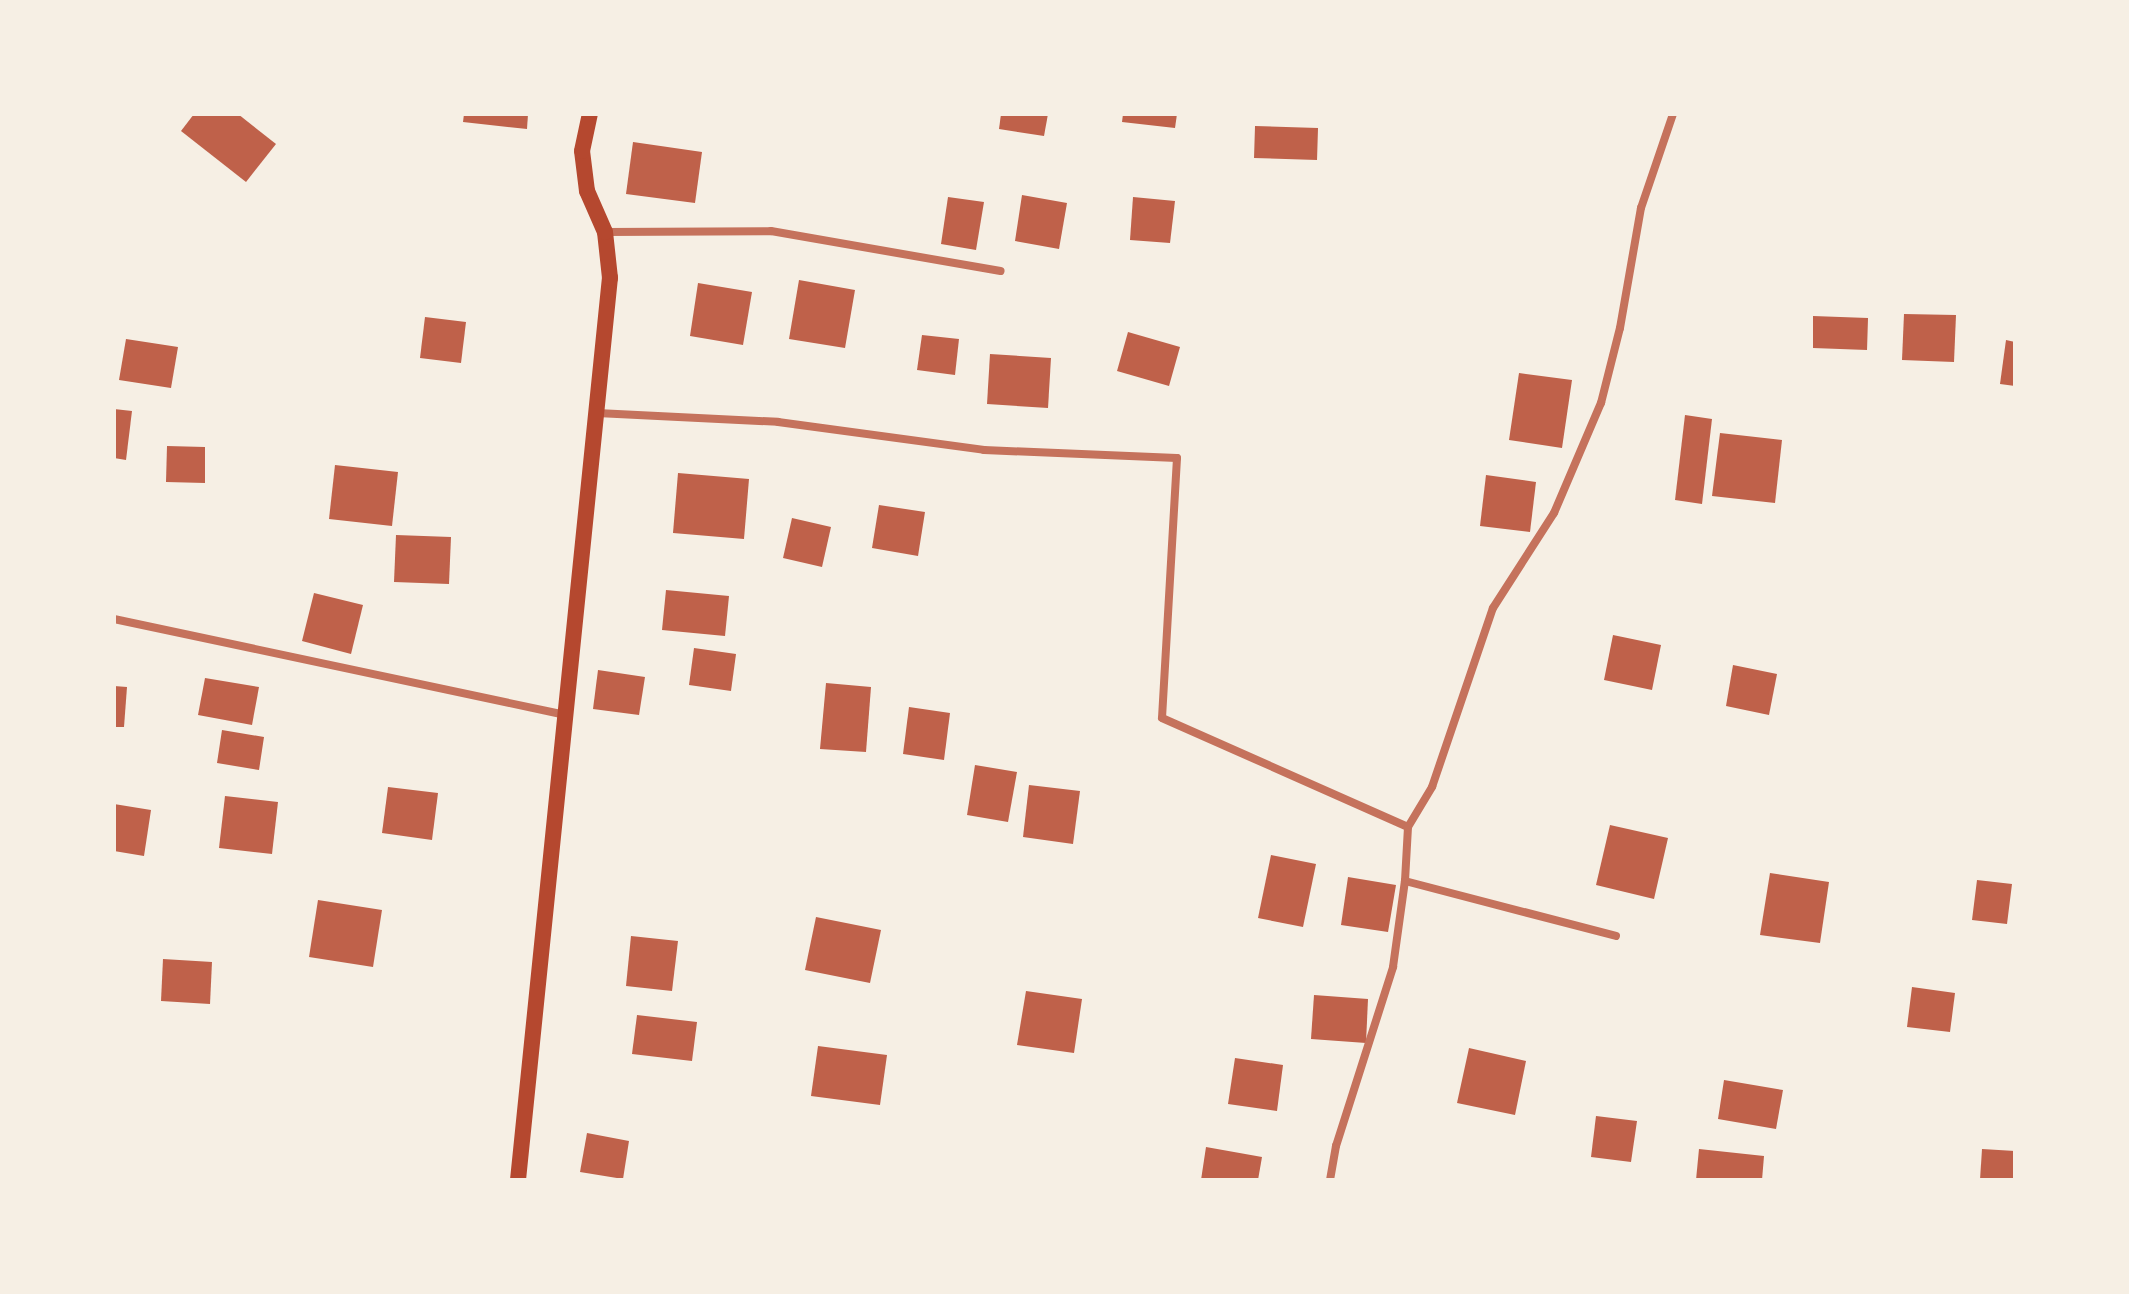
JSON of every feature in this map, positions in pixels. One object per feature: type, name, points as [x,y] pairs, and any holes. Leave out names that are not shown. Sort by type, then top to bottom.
[{"type":"main road","points":[[518,1180],[610,278],[605,232],[585,178],[582,151],[590,114]]},
{"type":"street","points":[[1330,1180],[1336,1146],[1393,967],[1405,881],[1408,827],[1432,787],[1493,608],[1554,513],[1601,403],[1620,328],[1641,208],[1673,114]]},
{"type":"street","points":[[605,232],[771,231],[1001,271]]},
{"type":"street","points":[[597,413],[778,422],[984,450],[1177,458],[1162,718],[1408,827]]},
{"type":"street","points":[[114,619],[567,715]]},
{"type":"street","points":[[1405,881],[1616,936]]},
{"type":"building","points":[[194,114],[238,114],[276,144],[246,182],[181,131]]},
{"type":"building","points":[[464,114],[528,114],[527,129],[463,122]]},
{"type":"building","points":[[1001,114],[1048,114],[1044,136],[999,129]]},
{"type":"building","points":[[1123,114],[1177,114],[1175,128],[1122,122]]},
{"type":"building","points":[[1255,126],[1318,128],[1317,160],[1254,158]]},
{"type":"building","points":[[633,142],[702,152],[695,203],[626,194]]},
{"type":"building","points":[[1022,195],[1067,203],[1059,249],[1015,241]]},
{"type":"building","points":[[948,197],[984,202],[976,250],[941,244]]},
{"type":"building","points":[[1133,197],[1175,201],[1170,243],[1130,240]]},
{"type":"building","points":[[799,280],[855,290],[845,348],[789,339]]},
{"type":"building","points":[[698,283],[752,292],[743,345],[690,336]]},
{"type":"building","points":[[1904,314],[1956,315],[1954,362],[1902,360]]},
{"type":"building","points":[[1813,316],[1868,318],[1867,350],[1813,348]]},
{"type":"building","points":[[425,317],[466,322],[461,363],[420,358]]},
{"type":"building","points":[[1128,332],[1180,347],[1169,386],[1117,371]]},
{"type":"building","points":[[922,335],[959,339],[955,375],[917,370]]},
{"type":"building","points":[[126,339],[178,347],[171,388],[119,380]]},
{"type":"building","points":[[2006,340],[2015,342],[2015,386],[2000,384]]},
{"type":"building","points":[[990,354],[1051,358],[1048,408],[987,404]]},
{"type":"building","points":[[1519,373],[1572,380],[1562,448],[1509,440]]},
{"type":"building","points":[[114,409],[132,411],[126,460],[114,458]]},
{"type":"building","points":[[1685,415],[1712,419],[1702,504],[1675,500]]},
{"type":"building","points":[[1720,433],[1782,440],[1775,503],[1712,496]]},
{"type":"building","points":[[167,446],[205,447],[205,483],[166,482]]},
{"type":"building","points":[[335,465],[398,472],[392,526],[329,519]]},
{"type":"building","points":[[678,473],[749,479],[744,539],[673,533]]},
{"type":"building","points":[[1486,475],[1536,482],[1530,532],[1480,526]]},
{"type":"building","points":[[879,505],[925,512],[918,556],[872,548]]},
{"type":"building","points":[[792,518],[831,527],[822,567],[783,558]]},
{"type":"building","points":[[396,535],[451,537],[449,584],[394,582]]},
{"type":"building","points":[[666,590],[729,596],[725,636],[662,630]]},
{"type":"building","points":[[314,593],[363,605],[351,654],[302,641]]},
{"type":"building","points":[[1613,635],[1661,645],[1652,690],[1604,680]]},
{"type":"building","points":[[694,648],[736,654],[731,691],[689,685]]},
{"type":"building","points":[[1733,665],[1777,674],[1769,715],[1726,706]]},
{"type":"building","points":[[598,670],[645,677],[639,715],[593,709]]},
{"type":"building","points":[[205,678],[259,687],[252,725],[198,715]]},
{"type":"building","points":[[826,683],[871,687],[866,752],[820,749]]},
{"type":"building","points":[[114,686],[127,687],[124,727],[114,727]]},
{"type":"building","points":[[909,707],[950,713],[944,760],[903,754]]},
{"type":"building","points":[[222,730],[264,737],[259,770],[217,763]]},
{"type":"building","points":[[975,765],[1017,772],[1008,822],[967,815]]},
{"type":"building","points":[[1029,785],[1080,791],[1073,844],[1023,837]]},
{"type":"building","points":[[388,787],[438,793],[432,840],[382,833]]},
{"type":"building","points":[[225,796],[278,802],[272,854],[219,848]]},
{"type":"building","points":[[114,804],[151,810],[144,856],[114,851]]},
{"type":"building","points":[[1610,825],[1668,838],[1654,899],[1596,885]]},
{"type":"building","points":[[1271,855],[1316,864],[1303,927],[1258,918]]},
{"type":"building","points":[[1770,873],[1829,882],[1820,943],[1760,935]]},
{"type":"building","points":[[1348,877],[1396,885],[1388,932],[1341,925]]},
{"type":"building","points":[[1977,880],[2012,884],[2007,924],[1972,920]]},
{"type":"building","points":[[318,900],[382,910],[373,967],[309,957]]},
{"type":"building","points":[[816,917],[881,930],[870,983],[805,970]]},
{"type":"building","points":[[631,936],[678,941],[672,991],[626,986]]},
{"type":"building","points":[[163,959],[212,962],[210,1004],[161,1001]]},
{"type":"building","points":[[1912,987],[1955,993],[1950,1032],[1907,1027]]},
{"type":"building","points":[[1026,991],[1082,999],[1074,1053],[1017,1045]]},
{"type":"building","points":[[1314,995],[1368,999],[1366,1043],[1311,1039]]},
{"type":"building","points":[[637,1015],[697,1022],[692,1061],[632,1054]]},
{"type":"building","points":[[818,1046],[887,1055],[880,1105],[811,1096]]},
{"type":"building","points":[[1469,1048],[1526,1061],[1515,1115],[1457,1103]]},
{"type":"building","points":[[1235,1058],[1283,1065],[1277,1111],[1228,1104]]},
{"type":"building","points":[[1724,1080],[1783,1090],[1776,1129],[1718,1119]]},
{"type":"building","points":[[1596,1116],[1637,1121],[1631,1162],[1591,1157]]},
{"type":"building","points":[[587,1133],[629,1141],[623,1179],[580,1172]]},
{"type":"building","points":[[1206,1147],[1262,1157],[1258,1180],[1201,1180]]},
{"type":"building","points":[[1699,1149],[1764,1156],[1762,1180],[1696,1180]]},
{"type":"building","points":[[1982,1149],[2015,1151],[2015,1180],[1980,1180]]}]
